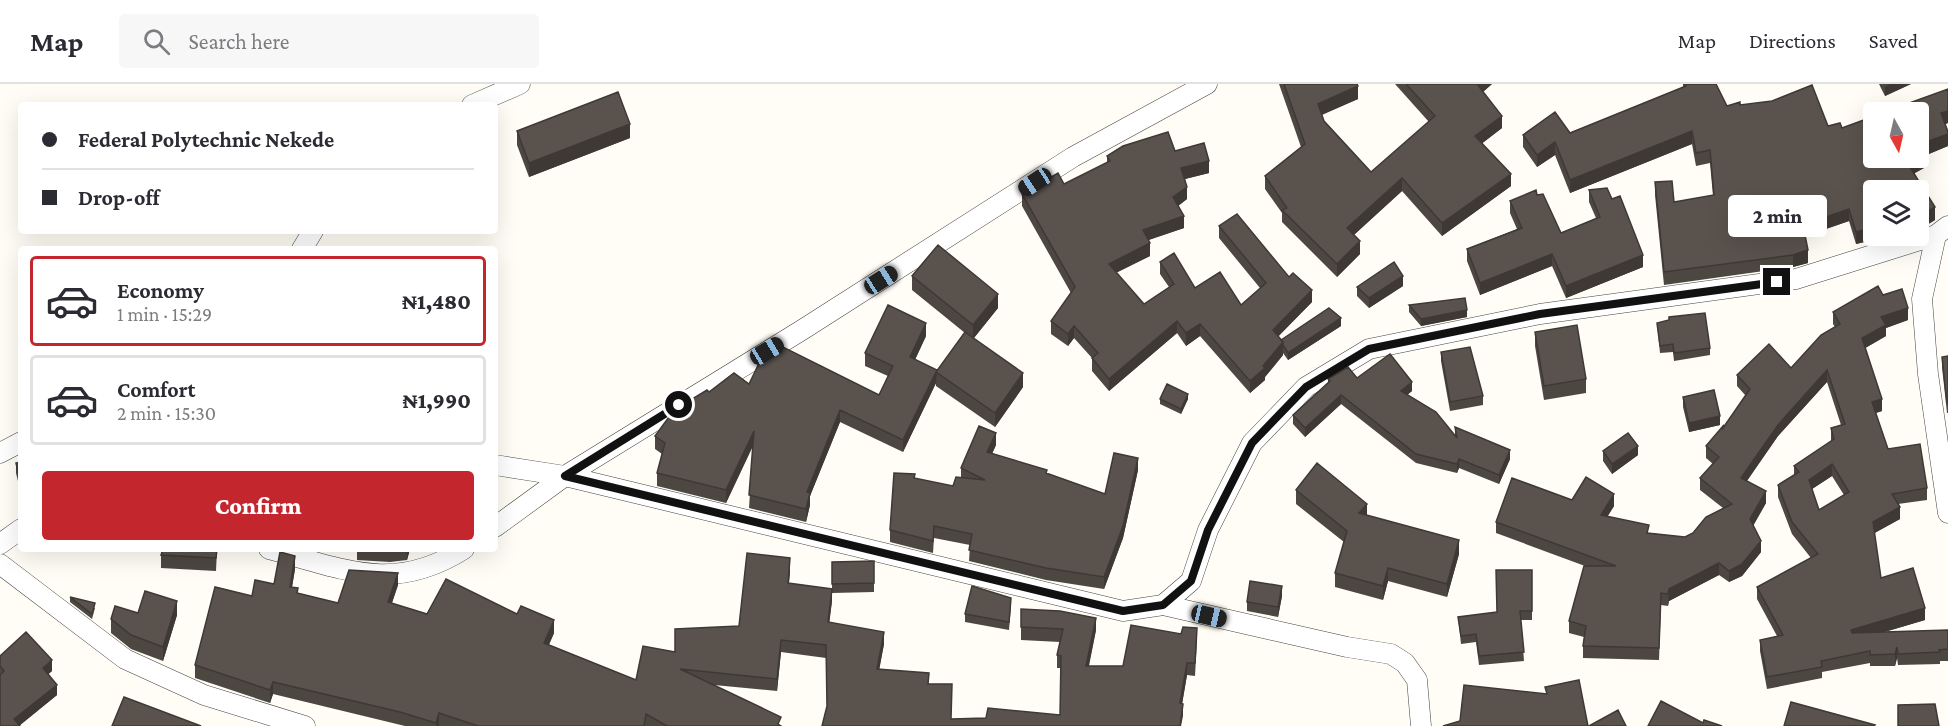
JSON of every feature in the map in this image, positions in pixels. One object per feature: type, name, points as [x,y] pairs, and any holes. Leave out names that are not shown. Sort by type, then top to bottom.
[{"type":"street","points":[[479,102],[520,84]]},
{"type":"street","points":[[498,525],[565,476],[842,305],[1073,157],[1207,84]]},
{"type":"street","points":[[1163,605],[1191,581],[1208,530],[1252,443],[1306,387],[1369,349],[1540,314],[1796,279],[1942,230]]},
{"type":"street","points":[[1942,230],[1922,299],[1928,374],[1948,513]]},
{"type":"street","points":[[0,453],[18,444]]},
{"type":"street","points":[[498,465],[565,476],[1123,611],[1163,605],[1347,647],[1391,654],[1405,663],[1417,680],[1421,726]]},
{"type":"street","points":[[0,544],[18,531]]},
{"type":"street","points":[[280,552],[371,576],[416,572],[458,552]]},
{"type":"street","points":[[0,564],[124,659],[204,695],[297,725]]},
{"type":"building","points":[[1284,84],[1357,84],[1358,86],[1318,104],[1324,121],[1371,172],[1435,116],[1406,84],[1477,84],[1502,116],[1475,136],[1511,174],[1442,223],[1402,178],[1347,228],[1360,241],[1337,264],[1282,210],[1287,208],[1265,176],[1305,144]]},
{"type":"building","points":[[1685,84],[1716,84],[1727,106],[1740,102],[1740,105],[1772,101],[1812,85],[1828,126],[1840,123],[1842,128],[1863,120],[1863,168],[1911,168],[1918,180],[1863,180],[1863,230],[1856,232],[1849,209],[1803,225],[1808,250],[1793,255],[1664,272],[1655,182],[1672,181],[1674,202],[1714,195],[1710,150],[1696,153],[1692,131],[1570,180],[1555,142],[1537,155],[1523,135],[1555,112],[1570,133],[1686,86]]},
{"type":"building","points":[[1948,89],[1948,111],[1941,113],[1948,134],[1929,141],[1929,102],[1912,102]]},
{"type":"building","points":[[618,92],[630,124],[529,163],[517,131]]},
{"type":"building","points":[[1168,132],[1175,151],[1204,143],[1209,161],[1181,168],[1187,187],[1173,197],[1184,216],[1143,230],[1150,243],[1109,264],[1144,304],[1174,284],[1160,262],[1174,253],[1195,288],[1220,272],[1241,305],[1266,283],[1219,226],[1237,214],[1289,277],[1293,273],[1312,290],[1273,330],[1283,342],[1263,366],[1265,368],[1250,381],[1200,324],[1186,333],[1177,321],[1109,379],[1092,358],[1098,353],[1074,326],[1068,334],[1051,321],[1075,287],[1022,194],[1058,173],[1064,184],[1110,161],[1107,156],[1123,146]]},
{"type":"building","points":[[1607,188],[1612,199],[1620,196],[1643,255],[1566,286],[1552,254],[1480,283],[1467,249],[1522,228],[1510,201],[1536,190],[1537,195],[1543,194],[1561,233],[1600,217],[1589,190]]},
{"type":"building","points":[[1929,197],[1935,207],[1929,211]]},
{"type":"building","points":[[938,245],[998,294],[973,325],[912,276]]},
{"type":"building","points":[[1394,262],[1403,276],[1369,298],[1357,287]]},
{"type":"building","points":[[1878,286],[1883,295],[1902,289],[1908,308],[1881,317],[1886,325],[1862,338],[1882,399],[1872,402],[1888,449],[1920,444],[1927,488],[1892,494],[1900,507],[1873,522],[1881,578],[1913,568],[1925,608],[1851,630],[1852,633],[1948,630],[1948,649],[1939,650],[1940,652],[1898,654],[1897,647],[1895,654],[1870,655],[1870,651],[1821,661],[1822,667],[1767,677],[1760,640],[1783,635],[1757,587],[1818,554],[1792,522],[1778,485],[1799,472],[1794,466],[1834,439],[1831,428],[1845,424],[1827,370],[1778,425],[1741,478],[1766,491],[1750,519],[1761,541],[1742,564],[1729,571],[1719,563],[1669,589],[1668,594],[1661,593],[1659,648],[1583,646],[1586,626],[1569,621],[1584,566],[1616,566],[1496,522],[1512,478],[1572,500],[1586,477],[1614,494],[1601,515],[1649,525],[1647,533],[1685,537],[1693,533],[1706,517],[1732,504],[1700,478],[1719,457],[1706,446],[1723,426],[1723,428],[1750,389],[1737,375],[1769,344],[1791,368],[1821,335],[1840,324],[1833,312]],"holes":[[[1832,464],[1849,492],[1819,510],[1809,480]]]},
{"type":"building","points":[[1465,298],[1467,310],[1421,319],[1409,305]]},
{"type":"building","points":[[888,305],[926,323],[910,357],[937,370],[903,440],[840,410],[807,492],[810,493],[806,509],[749,495],[754,431],[726,490],[657,473],[665,443],[655,436],[674,410],[707,390],[709,392],[734,373],[749,384],[763,355],[779,345],[879,395],[893,366],[865,353]]},
{"type":"building","points":[[1329,308],[1341,318],[1288,353],[1281,340]]},
{"type":"building","points":[[1705,313],[1710,348],[1674,353],[1673,344],[1660,346],[1657,323],[1669,320],[1669,317]]},
{"type":"building","points":[[1577,325],[1586,379],[1544,386],[1535,332]]},
{"type":"building","points":[[965,332],[1023,373],[995,413],[936,372]]},
{"type":"building","points":[[1470,347],[1483,396],[1450,402],[1441,352]]},
{"type":"building","points":[[1390,354],[1412,382],[1401,391],[1436,412],[1457,438],[1455,427],[1510,450],[1499,475],[1459,459],[1457,464],[1416,454],[1341,395],[1305,428],[1293,415],[1330,381],[1328,379],[1348,367],[1357,378]]},
{"type":"building","points":[[1948,356],[1948,403],[1947,403],[1942,357]]},
{"type":"building","points":[[1167,384],[1188,394],[1181,409],[1160,399]]},
{"type":"building","points":[[1714,390],[1720,416],[1689,423],[1683,397]]},
{"type":"building","points":[[979,426],[996,433],[987,452],[1047,470],[1046,473],[1105,494],[1114,453],[1138,458],[1123,526],[1104,577],[1046,568],[969,550],[972,534],[934,526],[933,541],[890,530],[894,473],[915,474],[914,478],[953,486],[956,477],[985,480],[961,468]]},
{"type":"building","points":[[1628,433],[1638,446],[1612,464],[1603,451]]},
{"type":"building","points":[[1317,463],[1367,504],[1359,513],[1459,540],[1447,584],[1388,568],[1383,586],[1335,573],[1347,531],[1296,490]]},
{"type":"building","points":[[162,552],[217,552],[216,558],[161,555]]},
{"type":"building","points":[[280,552],[295,556],[290,587],[298,588],[297,593],[338,603],[349,570],[398,573],[388,602],[427,614],[446,579],[517,614],[521,606],[554,620],[544,643],[636,680],[643,646],[675,652],[675,629],[739,626],[747,553],[790,558],[788,583],[832,589],[828,622],[884,632],[877,669],[929,673],[928,684],[952,684],[951,719],[986,718],[988,708],[1060,715],[1061,656],[1057,655],[1063,629],[1021,627],[1021,609],[1060,611],[1096,618],[1086,666],[1123,666],[1131,625],[1181,634],[1183,627],[1197,628],[1195,663],[1187,663],[1180,703],[1183,704],[1180,726],[822,726],[827,706],[826,645],[781,640],[777,679],[680,669],[781,717],[778,724],[781,726],[667,726],[646,714],[644,726],[478,726],[439,713],[436,723],[400,712],[273,682],[270,690],[195,665],[215,587],[252,596],[255,580],[274,584]]},
{"type":"building","points":[[874,561],[874,583],[832,584],[832,562]]},
{"type":"building","points":[[1496,570],[1532,570],[1532,611],[1520,611],[1524,652],[1479,656],[1476,634],[1461,636],[1458,617],[1497,612]]},
{"type":"building","points":[[1250,581],[1282,586],[1278,607],[1247,602]]},
{"type":"building","points":[[972,586],[1011,598],[1009,622],[965,614]]},
{"type":"building","points":[[145,591],[177,601],[163,647],[131,635],[111,619],[115,606],[138,613]]},
{"type":"building","points":[[70,597],[95,603],[92,614]]},
{"type":"building","points":[[26,632],[52,660],[43,668],[57,685],[14,719],[20,726],[0,726],[0,675],[4,671],[0,666],[0,656]]},
{"type":"building","points":[[1579,680],[1588,726],[1443,726],[1460,721],[1464,685],[1547,694],[1545,687]]},
{"type":"building","points":[[124,697],[201,726],[112,726]]},
{"type":"building","points":[[1661,701],[1703,723],[1704,720],[1722,726],[1648,726]]},
{"type":"building","points":[[1791,702],[1875,725],[1784,726]]},
{"type":"building","points":[[1935,704],[1939,726],[1898,726],[1898,705]]},
{"type":"building","points":[[1618,710],[1626,726],[1589,726]]},
{"type":"route","points":[[679,405],[565,476],[1123,611],[1163,605],[1191,581],[1208,530],[1252,443],[1306,387],[1369,349],[1540,314],[1777,282]]}]
